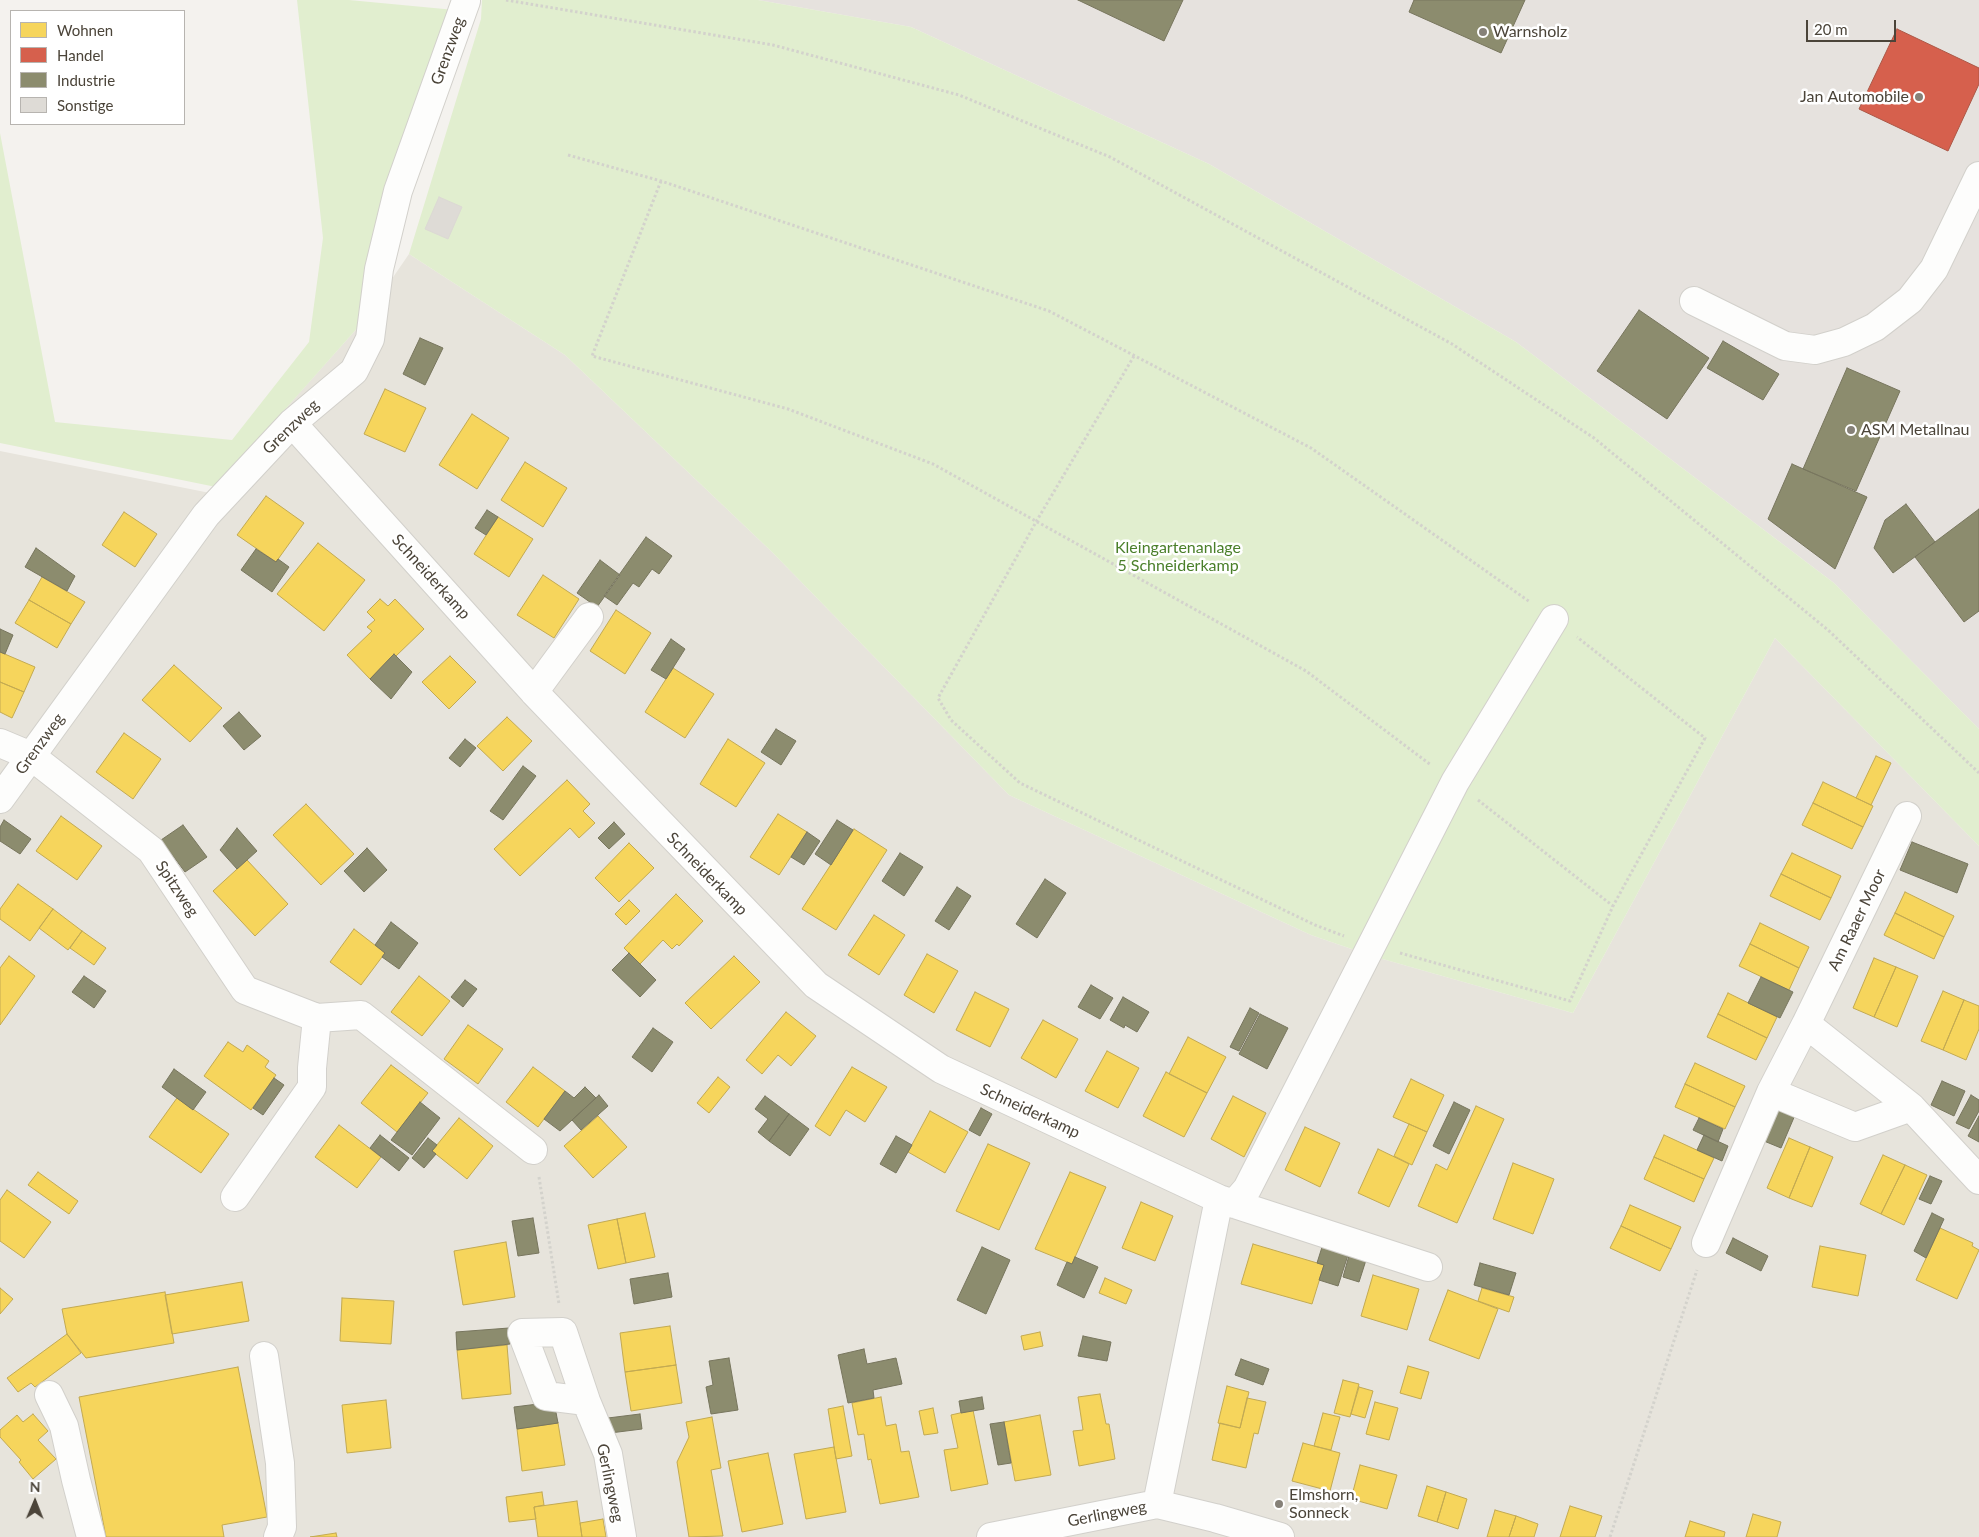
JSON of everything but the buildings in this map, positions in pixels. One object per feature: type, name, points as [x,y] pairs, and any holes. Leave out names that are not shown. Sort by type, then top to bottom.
[{"type":"street","name":"Grenzweg","points":[[0,799],[206,515],[292,423],[354,371],[370,339],[379,269],[398,191],[466,1]]},
{"type":"street","points":[[1694,301],[1786,346],[1815,350],[1844,342],[1875,327],[1910,300],[1934,269],[1979,176]]},
{"type":"street","name":"Schneiderkamp","points":[[292,423],[534,692],[816,985],[941,1069],[1226,1202],[1428,1267]]},
{"type":"street","points":[[534,692],[589,617]]},
{"type":"street","points":[[1157,1504],[1226,1202],[1247,1189],[1455,782],[1554,619]]},
{"type":"street","name":"Spitzweg","points":[[0,744],[31,756],[151,850],[245,990],[316,1018],[361,1015],[533,1150]]},
{"type":"street","name":"Am Raaer Moor","points":[[1706,1243],[1771,1092],[1908,816]]},
{"type":"street","points":[[235,1198],[312,1087],[316,1018]]},
{"type":"street","points":[[1806,1024],[1911,1107],[1979,1180]]},
{"type":"street","points":[[1771,1092],[1856,1127],[1911,1107]]},
{"type":"street","points":[[563,1332],[522,1332],[546,1396],[586,1401]]},
{"type":"street","name":"Gerlingweg","points":[[563,1332],[586,1401],[608,1454],[622,1537]]},
{"type":"street","points":[[264,1356],[280,1463],[282,1528],[278,1537]]},
{"type":"street","points":[[49,1395],[64,1426],[91,1537]]},
{"type":"street","name":"Gerlingweg","points":[[991,1537],[1157,1504],[1214,1527],[1280,1537]]},
{"type":"path","points":[[506,0],[773,45],[959,94],[1110,157],[1452,344],[1594,438],[1828,630],[1979,774]]},
{"type":"path","points":[[568,155],[661,180],[1048,311],[1311,448],[1554,619],[1706,738],[1613,906],[1570,1001],[1371,946],[1315,925],[1020,783],[951,720],[938,698],[1036,522],[1134,356]]},
{"type":"path","points":[[661,180],[592,356],[788,409],[933,464],[1306,671],[1455,782],[1613,906]]},
{"type":"path","points":[[533,1150],[563,1332]]},
{"type":"path","points":[[1610,1537],[1706,1243]]},
{"type":"shaded area","points":[[758,0],[1979,0],[1979,729],[1834,583],[1516,342],[1209,164],[911,27]]},
{"type":"shaded area","points":[[409,254],[565,355],[772,552],[1009,795],[1311,935],[1372,956],[1573,1013],[1775,638],[1979,846],[1979,1537],[0,1537],[0,451],[210,493],[361,324]]},
{"type":"green space","points":[[297,0],[349,0],[455,10],[361,324],[216,487],[0,443],[0,133],[55,422],[232,440],[309,342],[323,238]]},
{"type":"green space","name":"Kleingartenanlage 5 Schneiderkamp","points":[[482,0],[758,0],[911,27],[1209,164],[1516,342],[1834,583],[1979,729],[1979,846],[1775,638],[1573,1013],[1372,956],[1311,935],[1009,795],[772,552],[565,355],[409,254],[481,19]]},
{"type":"place","name":"Warnsholz","points":[[1483,32]]},
{"type":"place","name":"Jan Automobile","points":[[1919,97]]},
{"type":"place","name":"ASM Metallnau","points":[[1851,430]]},
{"type":"place","name":"Elmshorn, Sonneck","points":[[1279,1504]]}]
